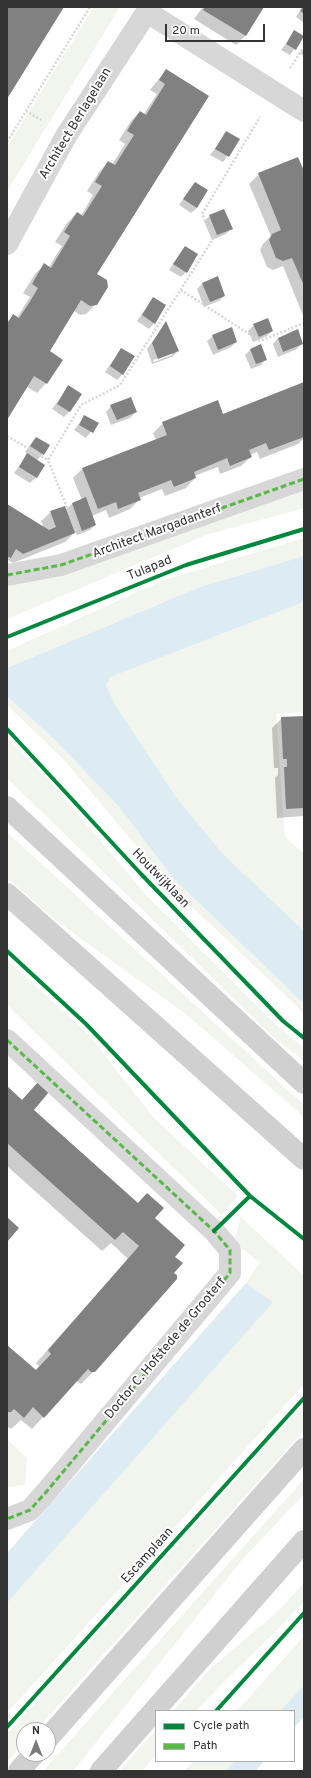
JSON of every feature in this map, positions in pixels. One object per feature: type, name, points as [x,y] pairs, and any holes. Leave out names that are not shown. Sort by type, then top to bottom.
[{"type":"main road","points":[[7,806],[304,1083]]},
{"type":"main road","points":[[7,894],[304,1159]]},
{"type":"main road","points":[[56,1729],[304,1449]]},
{"type":"main road","points":[[101,1771],[304,1541]]},
{"type":"main road","points":[[19,1771],[27,1762]]},
{"type":"street","points":[[149,10],[304,112]]},
{"type":"street","name":"Architect Berlagelaan","points":[[7,244],[66,136],[149,10]]},
{"type":"street","name":"Architect Margadanterf","points":[[7,575],[61,566],[304,479]]},
{"type":"street","name":"Doctor C. Hofstede de Grooterf","points":[[7,1040],[214,1231],[230,1250],[230,1273],[43,1496],[30,1510],[7,1519]]},
{"type":"path","points":[[7,142],[90,7]]},
{"type":"path","points":[[48,460],[81,405],[120,385],[213,239],[202,214],[274,93]]},
{"type":"path","points":[[181,290],[260,341],[304,323]]},
{"type":"path","points":[[7,436],[48,460],[86,557]]},
{"type":"shaded area","points":[[94,7],[120,7],[7,191],[7,147]]},
{"type":"shaded area","points":[[304,472],[304,508],[206,535],[7,619],[7,587]]},
{"type":"shaded area","points":[[304,538],[304,556],[200,587],[7,668],[7,651],[164,580]]},
{"type":"shaded area","points":[[304,556],[304,602],[110,677],[106,685],[115,705],[176,797],[222,853],[304,931],[304,1004],[172,877],[120,808],[55,740],[7,696],[7,668],[200,587]]},
{"type":"shaded area","points":[[304,602],[304,712],[276,714],[285,837],[304,854],[304,931],[222,853],[176,797],[115,705],[106,685],[109,677]]},
{"type":"shaded area","points":[[7,696],[55,740],[120,808],[172,877],[304,1004],[304,1013],[170,886],[65,761],[7,705]]},
{"type":"shaded area","points":[[7,739],[56,788],[146,895],[277,1026],[304,1048],[304,1061],[270,1034],[7,778]]},
{"type":"shaded area","points":[[7,832],[304,1105],[304,1117],[186,1014],[58,922],[7,878]]},
{"type":"shaded area","points":[[7,960],[89,1035],[153,1117],[238,1196],[222,1215],[7,1005]]},
{"type":"shaded area","points":[[241,1217],[304,1276],[304,1384],[7,1713],[7,1603],[272,1302],[246,1283],[260,1263],[234,1242]]},
{"type":"shaded area","points":[[246,1283],[273,1302],[7,1603],[7,1553]]},
{"type":"shaded area","points":[[304,1404],[304,1430],[43,1722],[18,1722]]},
{"type":"shaded area","points":[[7,1439],[27,1458],[25,1485],[7,1487]]},
{"type":"shaded area","points":[[304,1479],[304,1494],[242,1560],[73,1771],[43,1771],[51,1762],[56,1762],[56,1756]]},
{"type":"shaded area","points":[[304,1583],[304,1601],[197,1710],[174,1710],[208,1671],[277,1612]]},
{"type":"shaded area","points":[[304,1636],[304,1685],[281,1710],[238,1710]]},
{"type":"shaded area","points":[[304,1685],[304,1717],[295,1727],[295,1710],[281,1710]]},
{"type":"shaded area","points":[[16,1724],[16,1752],[7,1762],[7,1734]]},
{"type":"shaded area","points":[[155,1731],[155,1756],[142,1771],[119,1771]]},
{"type":"shaded area","points":[[192,1762],[234,1762],[226,1771],[184,1771]]},
{"type":"shaded area","points":[[234,1762],[263,1762],[255,1771],[226,1771]]},
{"type":"building","points":[[7,7],[64,7],[7,99]]},
{"type":"building","points":[[205,7],[264,7],[246,36],[203,10]]},
{"type":"building","points":[[304,7],[304,14],[300,11]]},
{"type":"building","points":[[294,30],[304,36],[296,50],[286,44]]},
{"type":"building","points":[[166,69],[209,96],[97,274],[107,280],[108,287],[97,305],[90,306],[81,300],[50,351],[63,360],[47,384],[34,376],[7,420],[7,324],[13,314],[19,318],[38,288],[32,284],[44,263],[51,268],[70,236],[64,232],[77,212],[83,216],[102,186],[95,182],[108,161],[115,165],[134,135],[127,131],[140,111],[146,115],[165,84],[159,80]]},
{"type":"building","points":[[226,131],[240,139],[229,157],[215,149]]},
{"type":"building","points":[[298,157],[304,171],[304,286],[292,258],[283,261],[276,258],[269,240],[272,234],[281,230],[258,173]]},
{"type":"building","points":[[195,182],[208,190],[197,208],[183,199]]},
{"type":"building","points":[[224,209],[233,229],[217,235],[209,215]]},
{"type":"building","points":[[185,246],[198,254],[187,273],[173,264]]},
{"type":"building","points":[[218,276],[225,296],[210,302],[202,283]]},
{"type":"building","points":[[153,297],[166,305],[155,324],[142,315]]},
{"type":"building","points":[[268,318],[273,331],[259,337],[253,324]]},
{"type":"building","points":[[166,321],[179,351],[158,359],[152,343]]},
{"type":"building","points":[[232,327],[237,342],[218,350],[212,335]]},
{"type":"building","points":[[298,329],[303,344],[283,352],[278,338]]},
{"type":"building","points":[[261,344],[267,360],[256,364],[250,349]]},
{"type":"building","points":[[121,348],[135,356],[123,375],[110,366]]},
{"type":"building","points":[[304,382],[304,437],[269,450],[266,443],[249,450],[252,457],[230,466],[227,458],[194,472],[196,478],[174,487],[171,480],[138,493],[141,500],[118,509],[116,502],[98,509],[82,468],[167,435],[162,422],[218,400],[223,414]]},
{"type":"building","points":[[68,385],[82,394],[70,412],[57,404]]},
{"type":"building","points":[[131,397],[137,412],[117,420],[110,405]]},
{"type":"building","points":[[84,415],[99,423],[93,433],[79,425]]},
{"type":"building","points":[[36,437],[50,445],[44,455],[30,446]]},
{"type":"building","points":[[27,453],[45,465],[37,478],[19,467]]},
{"type":"building","points":[[86,497],[96,525],[82,531],[72,503]]},
{"type":"building","points":[[7,504],[49,530],[56,527],[50,511],[65,506],[75,533],[23,554],[16,549],[11,558],[7,556]]},
{"type":"building","points":[[304,716],[304,808],[286,809],[284,767],[287,767],[287,759],[283,759],[281,717]]},
{"type":"building","points":[[38,1082],[49,1092],[34,1110],[138,1203],[147,1193],[164,1208],[155,1218],[185,1245],[175,1257],[183,1263],[174,1273],[177,1275],[177,1279],[95,1372],[91,1372],[88,1369],[44,1418],[33,1407],[24,1418],[14,1409],[11,1412],[7,1412],[7,1345],[36,1370],[51,1354],[48,1350],[139,1246],[123,1232],[115,1240],[7,1143],[7,1086],[22,1100]]},
{"type":"building","points":[[7,1217],[19,1228],[7,1242]]},
{"type":"marked path","points":[[7,575],[61,565],[304,479]]},
{"type":"marked path","points":[[7,1040],[214,1231],[230,1250],[230,1273],[30,1510],[7,1519]]},
{"type":"cycle path","name":"Tulapad","points":[[7,637],[186,565],[304,529]]},
{"type":"cycle path","name":"Houtwijklaan","points":[[7,729],[141,874],[283,1021],[304,1038]]},
{"type":"cycle path","points":[[7,951],[86,1024],[250,1196],[304,1239]]},
{"type":"cycle path","points":[[214,1231],[250,1196]]},
{"type":"cycle path","name":"Escamplaan","points":[[7,1727],[304,1398]]},
{"type":"cycle path","points":[[217,1710],[304,1613]]}]
